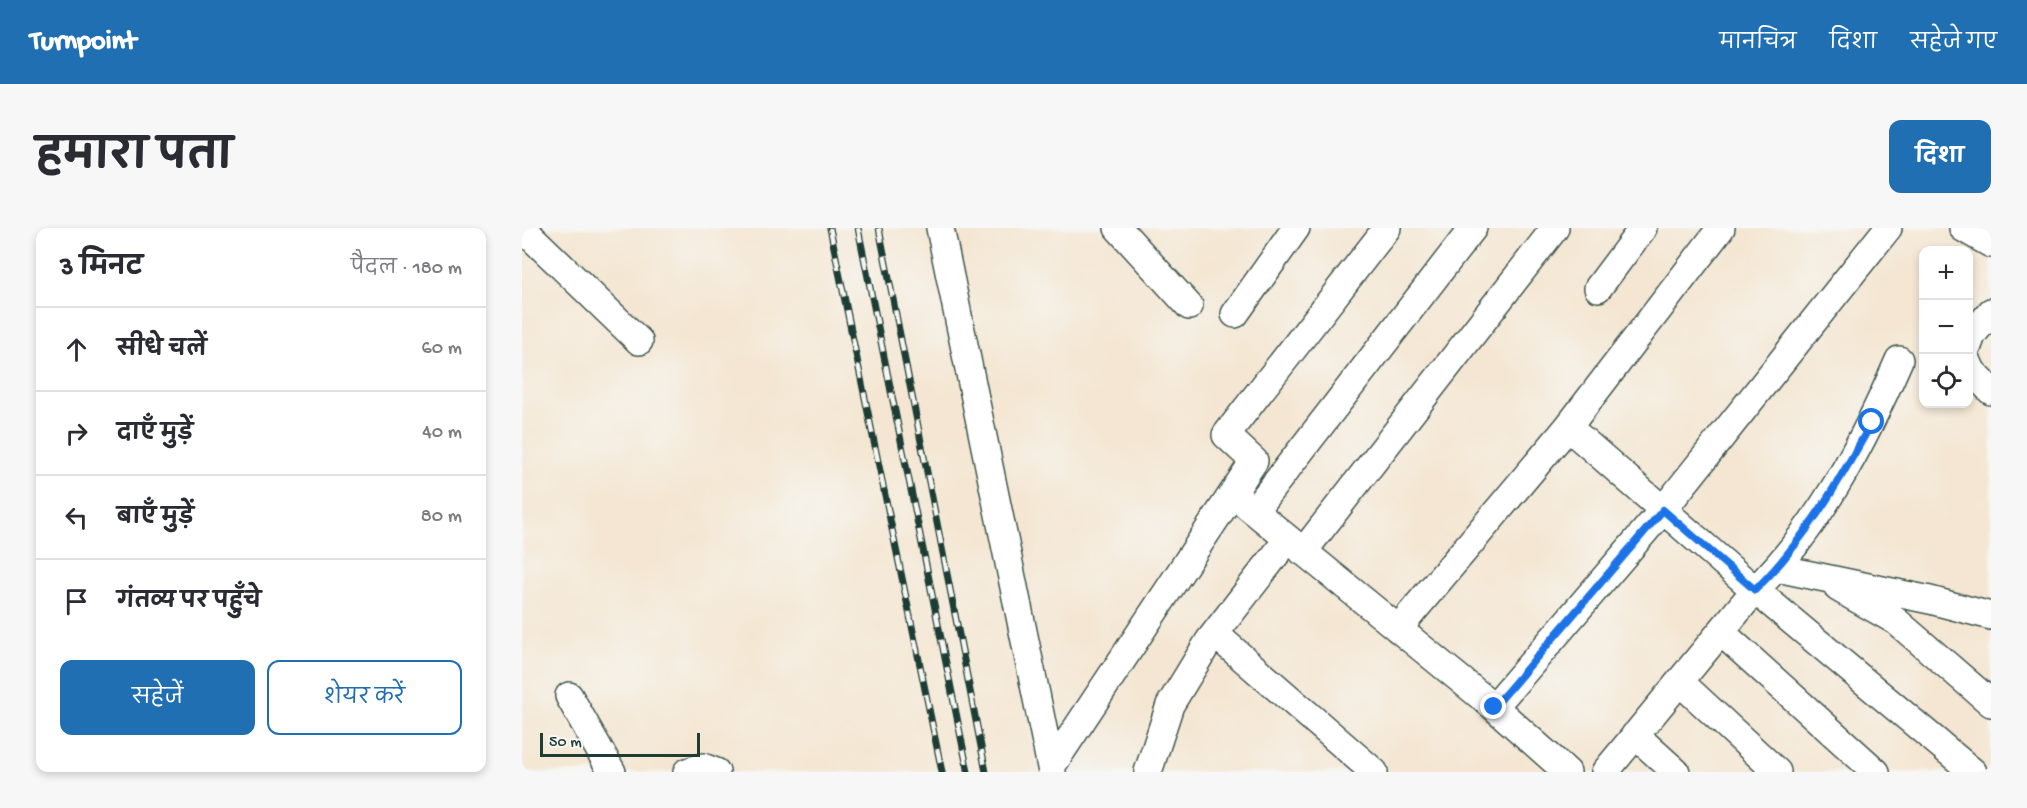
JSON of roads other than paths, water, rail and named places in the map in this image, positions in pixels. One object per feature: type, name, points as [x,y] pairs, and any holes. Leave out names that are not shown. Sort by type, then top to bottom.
[{"type":"street","points":[[522,228],[639,341]]},
{"type":"street","points":[[940,228],[1052,770]]},
{"type":"street","points":[[1118,228],[1189,306]]},
{"type":"street","points":[[1235,314],[1296,228]]},
{"type":"street","points":[[1052,770],[1254,461],[1226,435],[1386,228]]},
{"type":"street","points":[[1254,512],[1473,228]]},
{"type":"street","points":[[1148,772],[1170,705],[1215,634],[1296,545],[1556,228]]},
{"type":"street","points":[[1598,288],[1643,228]]},
{"type":"street","points":[[1398,629],[1568,427],[1721,228]]},
{"type":"street","points":[[1494,707],[1663,510],[1888,228]]},
{"type":"street","points":[[1963,228],[1991,244]]},
{"type":"street","points":[[1973,334],[1991,312]]},
{"type":"street","points":[[1605,772],[1755,590],[1778,568],[1839,482],[1872,422],[1899,360]]},
{"type":"street","points":[[1973,372],[1991,391]]},
{"type":"street","points":[[1568,427],[1755,590],[1973,772]]},
{"type":"street","points":[[1233,494],[1494,707],[1553,768]]},
{"type":"street","points":[[1778,568],[1991,616]]},
{"type":"street","points":[[1816,576],[1896,621],[1991,703]]},
{"type":"street","points":[[1721,632],[1876,772]]},
{"type":"street","points":[[1215,634],[1374,772]]},
{"type":"street","points":[[1680,682],[1777,772]]},
{"type":"street","points":[[569,696],[612,772]]},
{"type":"street","points":[[1635,735],[1676,772]]},
{"type":"street","points":[[687,772],[703,767],[716,772]]},
{"type":"railway","points":[[830,228],[942,772]]},
{"type":"railway","points":[[858,228],[968,772]]},
{"type":"railway","points":[[879,228],[986,772]]}]
